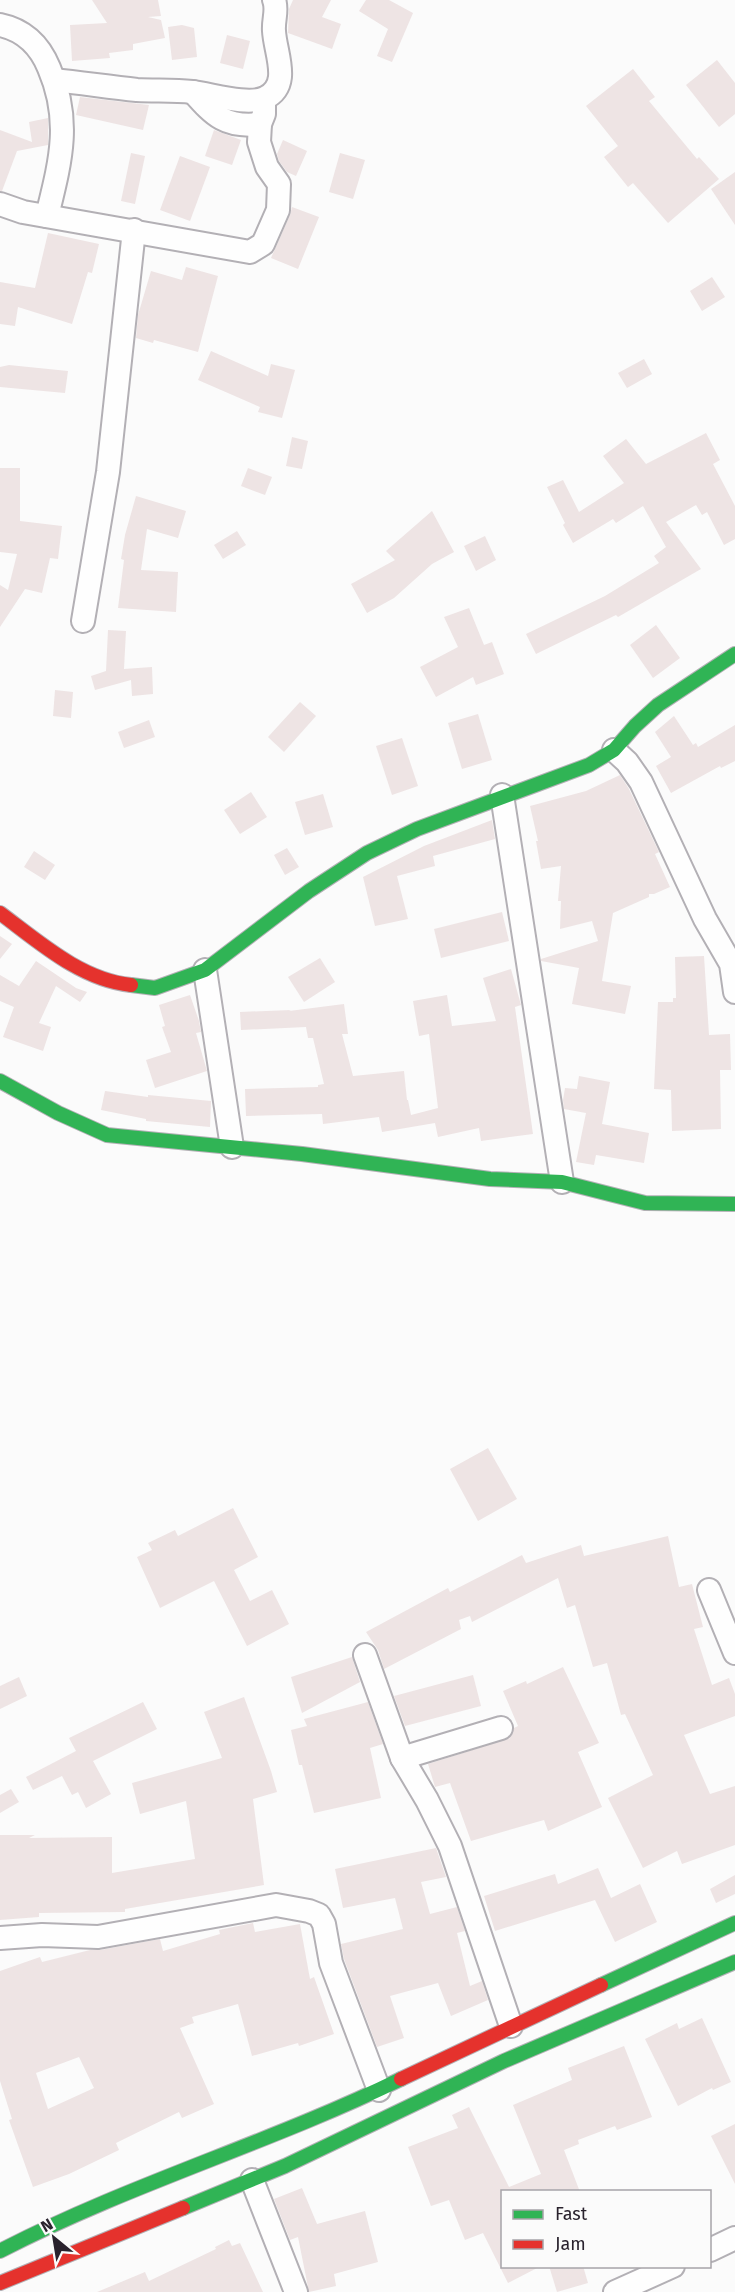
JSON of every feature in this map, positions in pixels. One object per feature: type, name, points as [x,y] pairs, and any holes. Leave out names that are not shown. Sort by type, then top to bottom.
[{"type":"main road","points":[[0,913],[86,973],[117,984],[155,988],[205,970],[309,891],[366,853],[417,829],[502,795],[589,765],[614,750],[658,705],[732,663]]},
{"type":"main road","points":[[0,1081],[58,1113],[107,1135],[302,1154],[490,1179],[562,1182],[645,1203],[735,1204]]},
{"type":"main road","points":[[0,2251],[46,2227],[379,2090],[735,1923]]},
{"type":"main road","points":[[0,2283],[252,2180],[504,2061],[735,1962]]},
{"type":"street","points":[[54,80],[138,90],[193,92],[249,100],[264,99],[273,92],[280,81],[279,51],[274,36],[273,22],[276,7],[274,0]]},
{"type":"street","points":[[0,25],[30,39],[43,53],[54,80],[63,113],[63,139],[58,174],[48,216]]},
{"type":"street","points":[[193,92],[207,109],[224,120],[241,126],[260,124]]},
{"type":"street","points":[[0,204],[23,212],[250,252],[263,244],[278,210],[279,184],[267,167],[259,142],[264,99]]},
{"type":"street","points":[[83,621],[108,472],[134,231]]},
{"type":"street","points":[[614,750],[627,762],[641,783],[705,919],[731,964],[735,992]]},
{"type":"street","points":[[502,795],[562,1182]]},
{"type":"street","points":[[205,970],[232,1148]]},
{"type":"street","points":[[709,1590],[735,1653]]},
{"type":"street","points":[[365,1655],[382,1709],[402,1758],[427,1800],[450,1846],[512,2026]]},
{"type":"street","points":[[402,1758],[501,1728]]},
{"type":"street","points":[[0,1938],[42,1935],[98,1937],[276,1905],[319,1915],[324,1924],[331,1963],[379,2090]]},
{"type":"street","points":[[252,2180],[297,2292]]},
{"type":"street","points":[[711,2250],[735,2238]]},
{"type":"street","points":[[615,2292],[669,2268]]},
{"type":"building","points":[[92,0],[158,0],[161,16],[148,17],[161,20],[165,38],[133,44],[133,50],[109,53],[110,58],[72,61],[70,25],[107,23]]},
{"type":"building","points":[[293,0],[331,0],[322,17],[341,24],[332,49],[288,33],[289,9]]},
{"type":"building","points":[[366,0],[389,0],[413,13],[392,62],[377,56],[388,29],[359,11]]},
{"type":"building","points":[[182,25],[194,28],[197,57],[172,60],[168,27]]},
{"type":"building","points":[[227,35],[250,41],[243,69],[220,63]]},
{"type":"building","points":[[717,60],[735,83],[735,114],[719,127],[686,85]]},
{"type":"building","points":[[633,69],[655,97],[649,101],[697,159],[699,157],[719,179],[668,223],[633,183],[628,187],[604,157],[618,146],[586,106]]},
{"type":"building","points":[[80,97],[149,105],[143,130],[76,115]]},
{"type":"building","points":[[48,118],[48,145],[17,151],[2,191],[0,191],[0,130],[32,142],[29,122]]},
{"type":"building","points":[[214,130],[241,140],[232,165],[205,156]]},
{"type":"building","points":[[283,140],[307,151],[296,176],[287,172],[279,161],[277,154]]},
{"type":"building","points":[[131,153],[145,156],[135,204],[121,201]]},
{"type":"building","points":[[340,153],[365,160],[353,199],[329,192]]},
{"type":"building","points":[[180,156],[210,167],[190,221],[160,210]]},
{"type":"building","points":[[735,172],[735,225],[711,189]]},
{"type":"building","points":[[292,207],[319,217],[298,269],[271,258]]},
{"type":"building","points":[[48,233],[99,244],[92,273],[88,272],[72,324],[18,307],[15,326],[0,324],[0,282],[35,288]]},
{"type":"building","points":[[186,267],[218,276],[198,352],[154,340],[153,343],[136,338],[138,315],[151,271],[182,280]]},
{"type":"building","points":[[712,277],[725,297],[702,311],[690,291]]},
{"type":"building","points":[[211,351],[268,376],[271,364],[295,370],[282,418],[258,412],[260,407],[198,380]]},
{"type":"building","points":[[644,359],[652,374],[627,388],[618,373]]},
{"type":"building","points":[[9,365],[68,371],[65,393],[0,387],[0,367]]},
{"type":"building","points":[[706,433],[720,460],[713,464],[735,506],[735,539],[724,545],[707,512],[702,515],[696,505],[666,522],[701,569],[618,617],[616,615],[536,654],[526,634],[605,596],[659,563],[654,556],[666,547],[643,506],[616,523],[613,519],[573,543],[547,487],[563,480],[579,512],[624,483],[603,456],[626,439],[646,464]]},
{"type":"building","points":[[292,437],[308,441],[302,469],[286,466]]},
{"type":"building","points":[[0,468],[20,468],[20,521],[62,526],[58,559],[50,558],[42,593],[25,589],[0,627],[0,585],[8,590],[17,554],[0,552]]},
{"type":"building","points":[[248,468],[272,477],[265,495],[241,486]]},
{"type":"building","points":[[136,496],[186,511],[178,538],[147,529],[141,570],[178,572],[176,612],[118,608],[124,560],[121,559]]},
{"type":"building","points":[[432,511],[454,552],[432,564],[394,598],[367,613],[351,584],[395,560],[386,551]]},
{"type":"building","points":[[237,531],[246,545],[223,559],[214,545]]},
{"type":"building","points":[[485,536],[496,560],[476,571],[464,546]]},
{"type":"building","points":[[469,608],[484,645],[492,642],[504,674],[476,685],[473,677],[436,697],[420,667],[458,647],[444,617]]},
{"type":"building","points":[[656,625],[680,658],[653,678],[630,645]]},
{"type":"building","points":[[108,630],[126,631],[124,669],[152,667],[153,694],[132,696],[131,680],[95,690],[91,676],[106,671]]},
{"type":"building","points":[[55,690],[73,692],[71,718],[53,716]]},
{"type":"building","points":[[300,702],[316,716],[284,752],[268,737]]},
{"type":"building","points":[[478,714],[492,760],[462,769],[448,723]]},
{"type":"building","points":[[674,716],[693,745],[696,743],[698,747],[735,725],[735,761],[721,768],[720,766],[671,793],[656,766],[671,757],[655,732]]},
{"type":"building","points":[[149,720],[155,737],[124,748],[118,732]]},
{"type":"building","points":[[402,738],[418,786],[392,795],[376,746]]},
{"type":"building","points":[[620,775],[659,852],[655,854],[670,887],[649,894],[649,897],[613,913],[602,981],[631,986],[625,1014],[572,1004],[579,968],[541,961],[541,959],[598,941],[592,921],[560,929],[561,901],[558,901],[561,866],[541,869],[536,841],[538,841],[530,806],[586,791]]},
{"type":"building","points":[[251,792],[267,817],[240,834],[224,810]]},
{"type":"building","points":[[323,794],[333,827],[305,835],[295,802]]},
{"type":"building","points":[[492,820],[495,839],[433,856],[435,866],[397,876],[408,919],[375,926],[363,877],[424,846]]},
{"type":"building","points":[[287,848],[299,867],[285,875],[274,855]]},
{"type":"building","points":[[34,851],[55,865],[45,880],[24,867]]},
{"type":"building","points":[[502,912],[509,941],[441,958],[434,929]]},
{"type":"building","points":[[0,936],[12,944],[0,959]]},
{"type":"building","points":[[704,956],[709,1035],[730,1034],[731,1070],[720,1070],[721,1129],[672,1131],[671,1090],[654,1089],[658,1002],[673,1002],[673,998],[676,998],[675,957]]},
{"type":"building","points":[[320,958],[335,982],[304,1002],[288,977]]},
{"type":"building","points":[[36,961],[76,988],[87,992],[80,1002],[56,986],[39,1023],[51,1027],[43,1051],[3,1037],[14,1007],[0,1001],[0,975],[19,986]]},
{"type":"building","points":[[511,969],[521,1005],[515,1007],[533,1134],[481,1141],[479,1128],[438,1137],[435,1123],[382,1132],[379,1117],[323,1124],[322,1114],[246,1116],[245,1089],[318,1087],[324,1084],[313,1038],[308,1038],[306,1027],[241,1030],[240,1012],[291,1010],[289,1011],[344,1004],[348,1034],[342,1034],[353,1076],[404,1071],[411,1115],[438,1108],[429,1034],[419,1036],[413,1001],[447,995],[452,1026],[496,1021],[483,978]]},
{"type":"building","points":[[190,995],[199,1021],[201,1032],[196,1033],[207,1071],[155,1088],[146,1060],[171,1052],[162,1027],[165,1026],[159,1005]]},
{"type":"building","points":[[579,1076],[610,1082],[602,1124],[649,1133],[644,1163],[596,1155],[594,1165],[576,1162],[586,1113],[564,1109],[563,1100],[565,1088],[577,1089]]},
{"type":"building","points":[[105,1091],[148,1097],[148,1095],[211,1101],[210,1127],[146,1121],[146,1119],[101,1110]]},
{"type":"building","points":[[488,1448],[517,1499],[478,1521],[450,1469]]},
{"type":"building","points":[[233,1508],[258,1557],[234,1570],[250,1601],[272,1590],[289,1624],[247,1646],[214,1581],[160,1608],[137,1557],[152,1550],[148,1543],[175,1530],[178,1536]]},
{"type":"building","points":[[668,1536],[679,1587],[692,1584],[703,1627],[694,1629],[712,1685],[729,1678],[735,1694],[735,1716],[684,1735],[710,1794],[735,1786],[735,1845],[682,1864],[677,1851],[643,1868],[608,1798],[653,1775],[625,1714],[621,1715],[607,1663],[593,1667],[575,1605],[567,1608],[558,1578],[472,1622],[470,1616],[459,1620],[461,1629],[384,1669],[378,1650],[366,1632],[448,1588],[450,1592],[522,1555],[526,1563],[581,1545],[584,1556]]},
{"type":"building","points":[[352,1657],[360,1682],[302,1713],[291,1677]]},
{"type":"building","points":[[563,1667],[599,1743],[578,1752],[602,1807],[548,1831],[544,1820],[471,1841],[450,1783],[435,1787],[428,1764],[510,1738],[514,1728],[518,1726],[503,1691],[526,1681],[527,1684]]},
{"type":"building","points":[[473,1675],[481,1706],[405,1726],[394,1696]]},
{"type":"building","points":[[19,1677],[27,1696],[0,1709],[0,1686]]},
{"type":"building","points":[[244,1697],[277,1792],[253,1799],[264,1885],[125,1909],[125,1912],[39,1913],[39,1917],[0,1920],[0,1835],[35,1835],[29,1838],[112,1837],[112,1873],[195,1859],[186,1801],[140,1814],[132,1783],[222,1758],[204,1712]]},
{"type":"building","points":[[143,1702],[157,1729],[93,1761],[111,1794],[86,1808],[78,1792],[72,1795],[62,1776],[33,1790],[26,1777],[76,1751],[69,1738]]},
{"type":"building","points":[[368,1702],[383,1744],[370,1748],[381,1798],[314,1813],[291,1730],[307,1726],[304,1719]]},
{"type":"building","points":[[11,1789],[19,1802],[0,1813],[0,1795]]},
{"type":"building","points":[[436,1848],[446,1877],[421,1882],[430,1914],[457,1907],[465,1931],[457,1933],[470,1986],[482,1981],[488,2000],[451,2016],[438,1983],[390,1996],[404,2038],[377,2047],[344,1959],[341,1944],[403,1929],[395,1898],[343,1908],[335,1869]]},
{"type":"building","points":[[598,1868],[611,1898],[640,1884],[657,1922],[615,1942],[595,1900],[495,1931],[484,1896],[555,1874],[558,1884]]},
{"type":"building","points":[[735,1875],[735,1894],[716,1903],[710,1889]]},
{"type":"building","points":[[253,1923],[255,1932],[300,1924],[310,1979],[314,1977],[334,2034],[299,2046],[298,2043],[252,2056],[238,2004],[192,2017],[194,2023],[180,2028],[214,2104],[182,2118],[179,2112],[116,2143],[119,2150],[69,2174],[33,2187],[9,2120],[12,2119],[0,2081],[0,1971],[40,1957],[42,1962],[90,1950],[160,1939],[163,1951],[220,1934],[219,1930]],"holes":[[[79,2057],[94,2088],[48,2109],[36,2073]]]},
{"type":"building","points":[[702,2018],[731,2082],[713,2090],[712,2088],[678,2106],[645,2039],[677,2023],[679,2029]]},
{"type":"building","points":[[624,2046],[652,2117],[617,2130],[615,2126],[578,2140],[579,2144],[564,2150],[579,2190],[501,2190],[501,2268],[537,2268],[508,2283],[483,2233],[465,2240],[449,2200],[431,2206],[408,2147],[458,2128],[452,2115],[469,2107],[509,2187],[541,2174],[513,2105],[572,2080],[568,2068]]},
{"type":"building","points":[[735,2124],[735,2184],[711,2136]]},
{"type":"building","points":[[302,2188],[317,2224],[365,2211],[378,2262],[334,2274],[336,2286],[309,2292],[298,2237],[290,2240],[274,2199]]},
{"type":"building","points":[[229,2240],[232,2246],[240,2243],[263,2292],[97,2292],[145,2272],[149,2281],[216,2249],[215,2247]]},
{"type":"building","points":[[550,2268],[584,2268],[588,2283],[557,2292]]},
{"type":"traffic: fast","points":[[131,985],[155,988],[205,970],[309,891],[367,853],[417,829],[589,765],[614,750],[658,705],[735,654]]},
{"type":"traffic: fast","points":[[0,1081],[58,1113],[107,1135],[302,1154],[490,1179],[562,1182],[645,1203],[735,1204]]},
{"type":"traffic: fast","points":[[601,1985],[735,1923]]},
{"type":"traffic: fast","points":[[183,2208],[285,2166],[504,2061],[735,1962]]},
{"type":"traffic: fast","points":[[0,2251],[99,2205],[301,2123],[401,2079]]},
{"type":"traffic: jam","points":[[0,913],[45,947],[78,968],[113,982],[131,985]]},
{"type":"traffic: jam","points":[[401,2079],[601,1985]]},
{"type":"traffic: jam","points":[[0,2283],[183,2208]]}]
